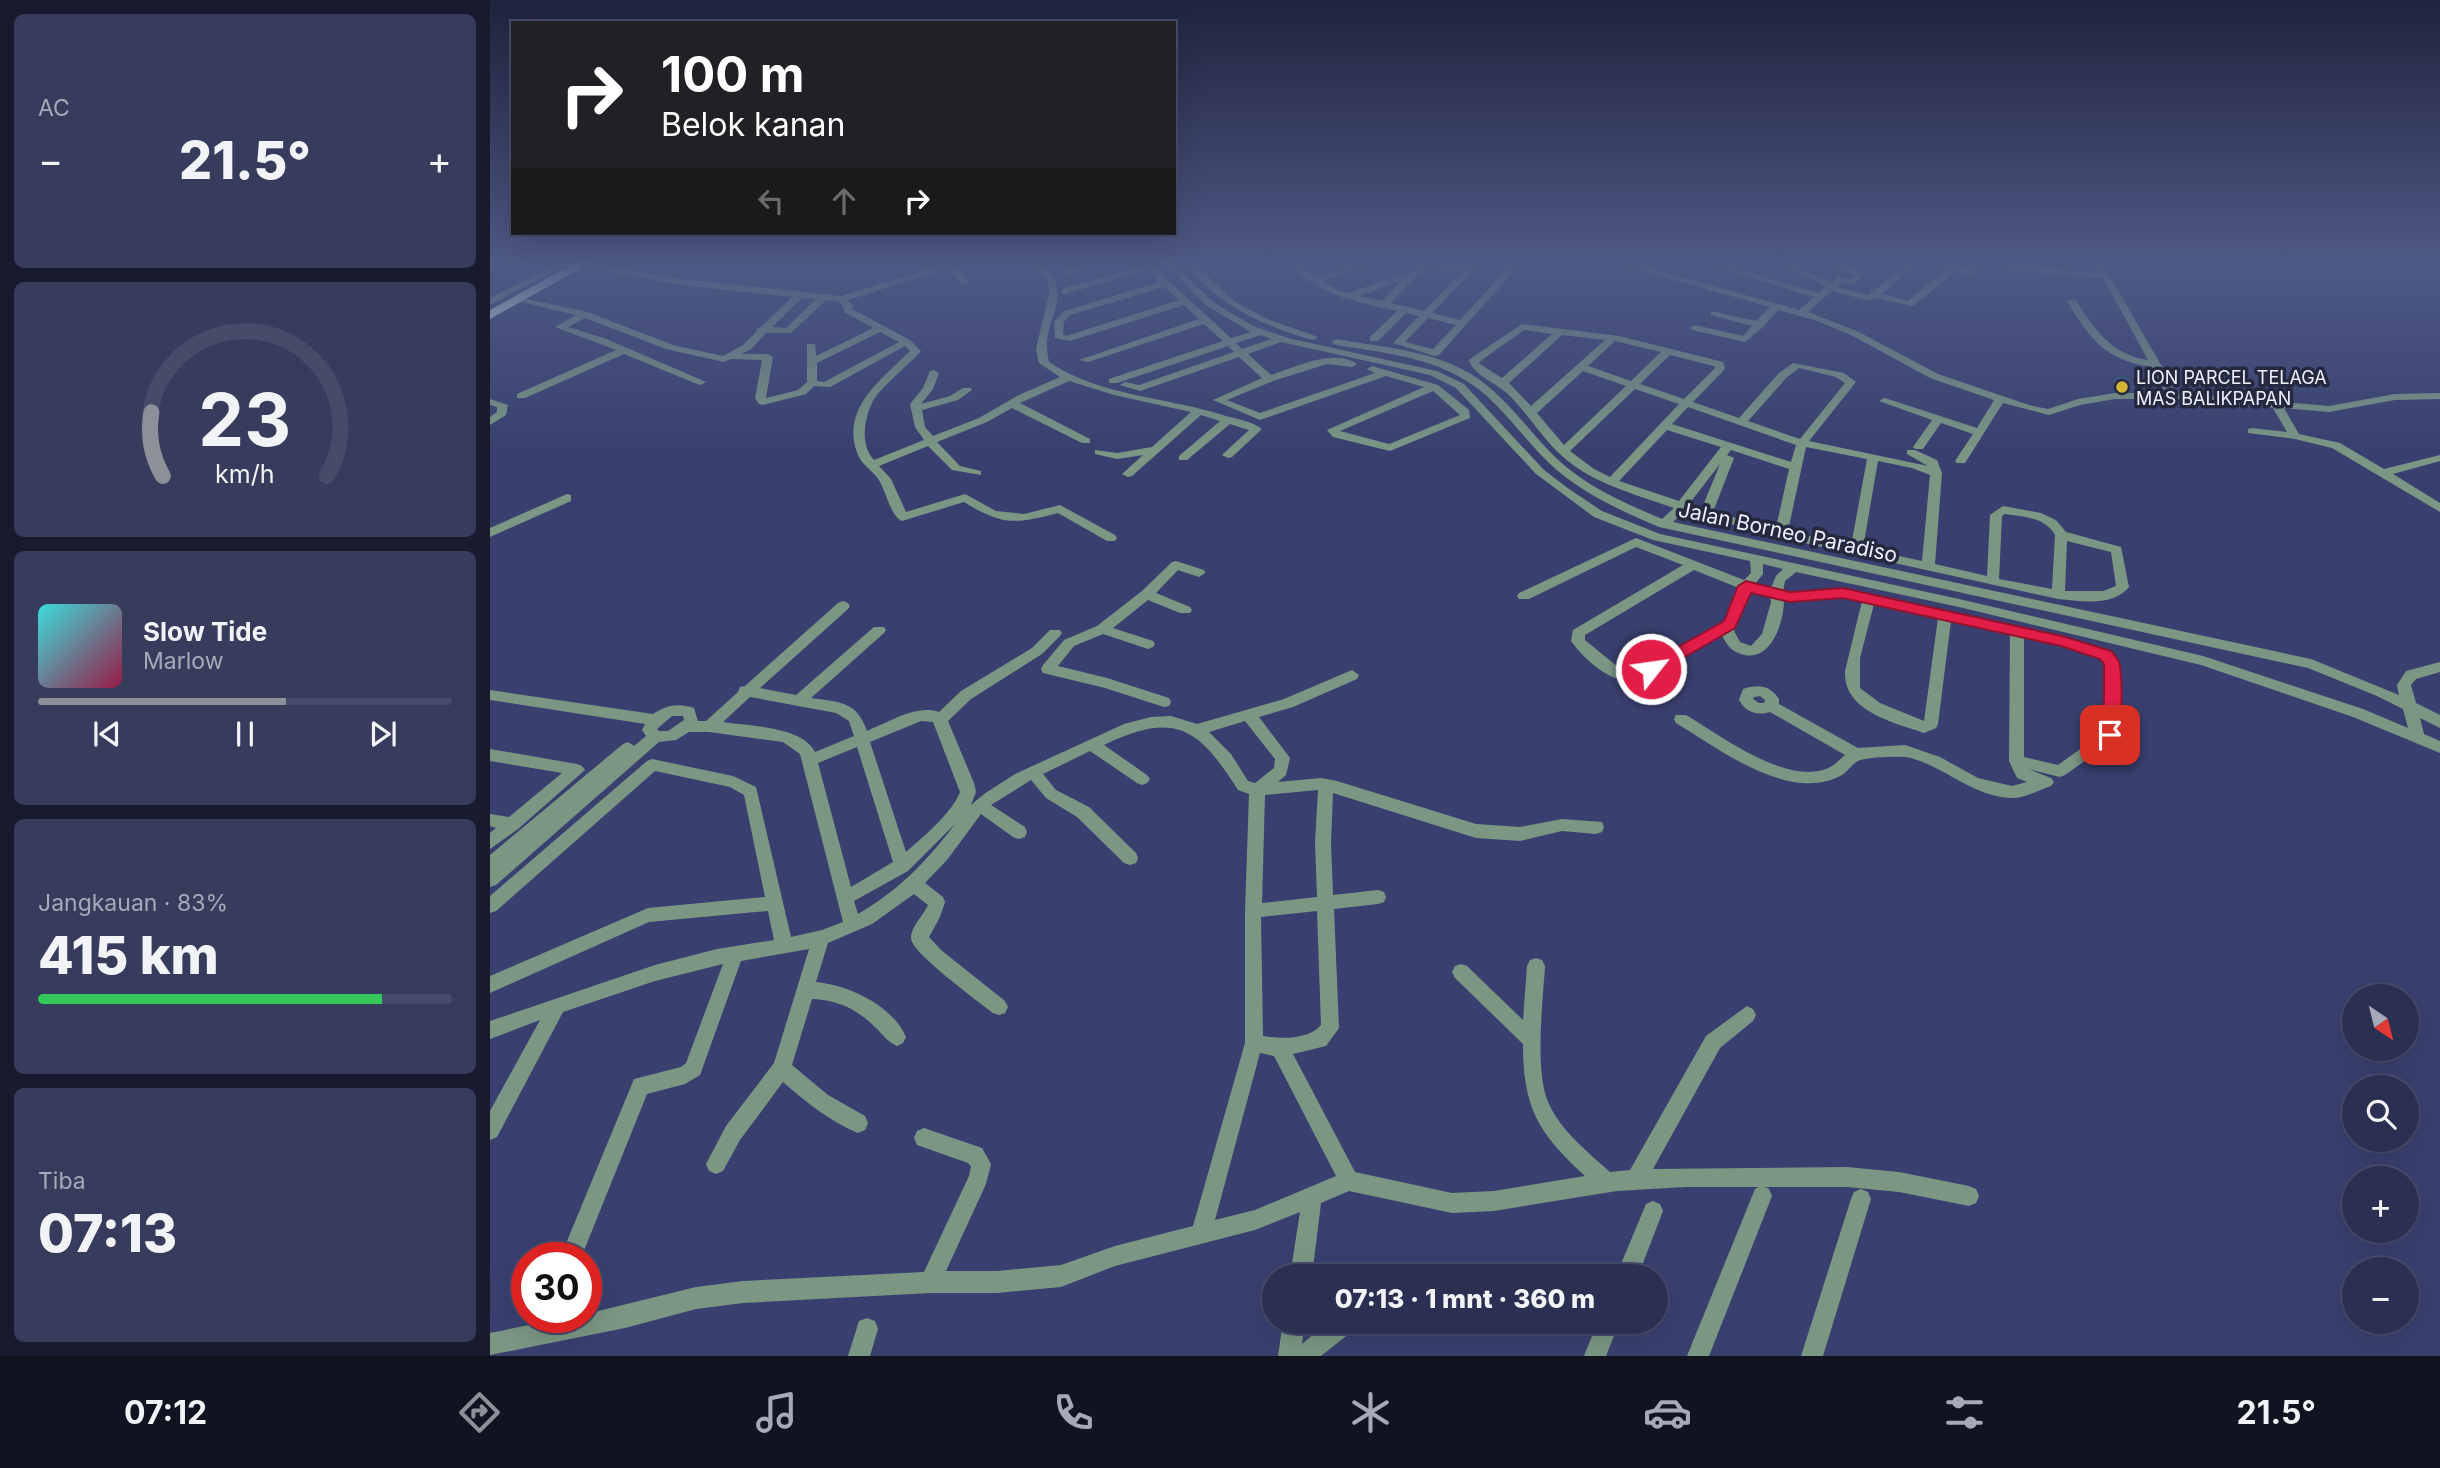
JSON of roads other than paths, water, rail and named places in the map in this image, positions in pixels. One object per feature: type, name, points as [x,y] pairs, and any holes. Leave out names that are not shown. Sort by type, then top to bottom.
[{"type":"street","points":[[564,325],[561,327],[701,382]]},
{"type":"street","points":[[614,325],[670,347],[721,359],[768,357],[760,398],[763,402],[802,392],[812,383],[832,382],[906,342]]},
{"type":"street","points":[[729,358],[747,347],[765,325]]},
{"type":"street","points":[[760,330],[788,331],[794,325]]},
{"type":"street","points":[[876,325],[906,342],[916,351],[876,387],[864,407],[859,443],[871,465],[885,479],[902,517],[965,498],[993,515],[1024,518],[1060,509],[1111,538]]},
{"type":"street","points":[[1046,325],[1040,354],[1044,363],[1068,378],[1199,411],[1257,429],[1228,455]]},
{"type":"street","points":[[1059,325],[1058,336],[1066,339],[1109,325]]},
{"type":"street","points":[[1084,360],[1191,325]]},
{"type":"street","points":[[1212,325],[1269,379]]},
{"type":"street","points":[[1246,325],[1280,339],[1445,378],[1475,399],[1525,456],[1565,492],[1598,514],[1657,537],[1795,566],[1857,574],[2231,670],[2417,735],[2440,747]]},
{"type":"street","name":"Jalan Borneo Paradiso","points":[[1276,325],[1289,331],[1434,363],[1464,374],[1503,405],[1542,450],[1571,477],[1609,502],[1663,524],[1857,574],[2311,664],[2412,707],[2440,722]]},
{"type":"street","points":[[1374,339],[1388,325]]},
{"type":"street","points":[[1415,325],[1398,344],[1435,353],[1459,325]]},
{"type":"street","points":[[1695,328],[1744,340],[1760,325]]},
{"type":"street","points":[[1833,325],[1856,334],[1934,376],[2000,400],[2049,412],[2096,398],[2173,397],[2329,409],[2395,397],[2440,396]]},
{"type":"street","points":[[2089,325],[2096,337],[2121,359],[2155,364]]},
{"type":"street","points":[[2133,325],[2173,397]]},
{"type":"street","points":[[1612,481],[1720,368],[1719,365],[1613,338],[1522,327],[1474,361],[1477,367],[1503,383],[1564,451],[1585,468],[1612,481],[1701,513],[1781,534],[2058,594],[2112,594],[2123,587],[2117,550],[2061,536]]},
{"type":"street","points":[[813,361],[881,328]]},
{"type":"street","points":[[1503,383],[1561,331]]},
{"type":"street","points":[[1260,332],[1114,382],[1140,388],[1280,339]]},
{"type":"street","points":[[1531,412],[1613,338]]},
{"type":"street","points":[[811,346],[812,383]]},
{"type":"street","points":[[644,360],[670,347]]},
{"type":"street","points":[[521,396],[624,350]]},
{"type":"street","points":[[1564,451],[1668,351]]},
{"type":"street","points":[[1388,372],[1259,417],[1218,400],[1269,379],[1326,361],[1388,372],[1434,387],[1459,405],[1466,416],[1390,448],[1333,430],[1434,387]]},
{"type":"street","points":[[1742,421],[1783,375],[1797,365],[1848,378],[1851,382],[1802,443],[1781,534]]},
{"type":"street","points":[[1581,367],[1802,443],[1936,473]]},
{"type":"street","points":[[934,373],[928,389],[915,404],[920,427],[956,468],[977,473]]},
{"type":"street","points":[[871,465],[983,420],[1011,403],[1068,378]]},
{"type":"street","points":[[917,408],[954,398],[967,390]]},
{"type":"street","points":[[1961,461],[2000,400]]},
{"type":"street","points":[[1884,401],[1979,432]]},
{"type":"street","points":[[490,402],[503,405],[502,413],[490,422]]},
{"type":"street","points":[[1011,403],[1086,441]]},
{"type":"street","points":[[2277,405],[2295,436]]},
{"type":"street","points":[[1128,474],[1199,411]]},
{"type":"street","points":[[1927,567],[1936,473],[1933,462],[1915,450],[1939,419]]},
{"type":"street","points":[[1183,458],[1228,420]]},
{"type":"street","points":[[1664,425],[1795,467]]},
{"type":"street","points":[[2252,431],[2330,442],[2439,507]]},
{"type":"street","points":[[1663,524],[1677,513],[1731,447]]},
{"type":"street","points":[[1688,529],[1690,517],[1701,513],[1731,447]]},
{"type":"street","points":[[1099,452],[1117,456],[1154,450]]},
{"type":"street","points":[[1525,456],[1542,450]]},
{"type":"street","points":[[1856,551],[1873,457]]},
{"type":"street","points":[[2384,473],[2440,458]]},
{"type":"street","points":[[490,533],[566,499]]},
{"type":"street","points":[[1993,580],[1998,512],[2050,521],[2057,525],[2061,536],[2058,594]]},
{"type":"street","points":[[1524,596],[1600,556],[1636,542],[1746,586],[1778,586]]},
{"type":"street","points":[[1756,557],[1757,574],[1746,586],[1727,631],[1732,643],[1745,650],[1758,649],[1768,641],[1777,607],[1778,586],[1795,566]]},
{"type":"street","points":[[1695,564],[1578,633],[1578,641],[1618,674],[1629,678],[1637,677],[1730,624]]},
{"type":"street","points":[[1164,702],[1107,683],[1048,669],[1069,643],[1102,629],[1147,594],[1176,565],[1199,573]]},
{"type":"street","points":[[1757,574],[1778,586],[1790,597],[1843,593],[1869,598],[2092,649],[2106,655],[2112,664],[2113,725],[2110,735],[2046,782],[2012,792],[1974,783],[1935,761],[1905,751],[1856,754],[1771,706]]},
{"type":"street","points":[[1147,594],[1185,610]]},
{"type":"street","points":[[1869,598],[1852,670],[1852,688],[1863,701],[1924,727],[1931,723],[1945,615]]},
{"type":"street","points":[[709,726],[843,606]]},
{"type":"street","points":[[1102,629],[1149,644]]},
{"type":"street","points":[[798,701],[879,630]]},
{"type":"street","points":[[2017,631],[2017,761],[2022,774],[2046,782]]},
{"type":"street","points":[[940,720],[966,695],[1037,651],[1055,633]]},
{"type":"street","points":[[2230,648],[2231,670]]},
{"type":"street","points":[[2417,735],[2412,707],[2404,685],[2411,676],[2440,667]]},
{"type":"street","points":[[1195,730],[1324,690],[1352,675]]},
{"type":"street","points":[[745,691],[840,708],[858,723],[902,866]]},
{"type":"street","points":[[490,695],[653,729],[671,736],[687,727],[709,726],[787,737],[807,751],[851,920]]},
{"type":"street","points":[[490,880],[653,729],[669,711],[684,710],[691,716],[687,727]]},
{"type":"street","points":[[810,760],[920,716],[932,715],[940,720],[968,792],[955,813],[902,866],[883,880],[846,897]]},
{"type":"street","points":[[1201,1234],[1254,1042],[1253,911],[1257,790],[1281,771],[1283,758],[1249,715]]},
{"type":"street","points":[[490,1030],[631,978],[821,937],[863,921],[913,884],[981,806],[1033,772],[1130,726],[1159,719],[1195,730],[1226,755],[1243,786],[1257,790],[1321,784],[1476,831],[1520,834],[1562,825],[1596,827]]},
{"type":"street","points":[[1681,719],[1768,769],[1796,779],[1824,776],[1845,767],[1856,754]]},
{"type":"street","points":[[490,865],[653,729]]},
{"type":"street","points":[[1091,744],[1142,779]]},
{"type":"street","points":[[490,755],[577,770],[490,842]]},
{"type":"street","points":[[2017,761],[2060,771]]},
{"type":"street","points":[[490,906],[652,765],[733,782],[746,786],[751,791],[783,942]]},
{"type":"street","points":[[1033,772],[1051,794],[1083,812],[1130,858]]},
{"type":"street","points":[[1254,1042],[1280,1048],[1320,1040],[1329,1032],[1327,901],[1323,842],[1326,787]]},
{"type":"street","points":[[981,806],[1019,832]]},
{"type":"street","points":[[490,820],[512,824]]},
{"type":"street","points":[[913,884],[937,902],[937,909],[920,931],[920,939],[935,956],[999,1007]]},
{"type":"street","points":[[1253,911],[1378,897]]},
{"type":"street","points":[[490,985],[648,915],[774,903]]},
{"type":"street","points":[[716,1164],[733,1133],[782,1068],[821,937]]},
{"type":"street","points":[[578,1242],[641,1086],[685,1075],[694,1069],[735,954]]},
{"type":"street","points":[[1536,966],[1532,1057],[1540,1109],[1559,1137],[1607,1183]]},
{"type":"street","points":[[1461,972],[1532,1041]]},
{"type":"street","points":[[806,990],[830,990],[856,1000],[875,1014],[897,1037]]},
{"type":"street","points":[[490,1130],[556,1006]]},
{"type":"street","points":[[1635,1181],[1713,1042],[1747,1015]]},
{"type":"street","points":[[1280,1048],[1349,1181]]},
{"type":"street","points":[[782,1068],[821,1102],[858,1123]]},
{"type":"street","points":[[924,1138],[975,1155],[981,1164],[979,1177],[930,1282]]},
{"type":"street","points":[[602,1316],[732,1293],[930,1282],[998,1282],[1061,1276],[1115,1256],[1255,1220],[1349,1181],[1452,1203],[1494,1201],[1607,1183],[1685,1177],[1847,1178],[1899,1182],[1969,1196]]},
{"type":"street","points":[[1303,1264],[1312,1196]]},
{"type":"street","points":[[1698,1356],[1762,1196]]},
{"type":"street","points":[[1812,1356],[1861,1199]]},
{"type":"street","points":[[1632,1264],[1653,1211]]},
{"type":"street","points":[[859,1356],[867,1329]]},
{"type":"street","points":[[490,1344],[523,1333]]},
{"type":"street","points":[[1289,1356],[1292,1334]]},
{"type":"street","points":[[1304,1356],[1331,1334]]},
{"type":"street","points":[[1595,1356],[1604,1334]]},
{"type":"place","name":"LION PARCEL TELAGA MAS BALIKPAPAN","points":[[2122,387]]}]
